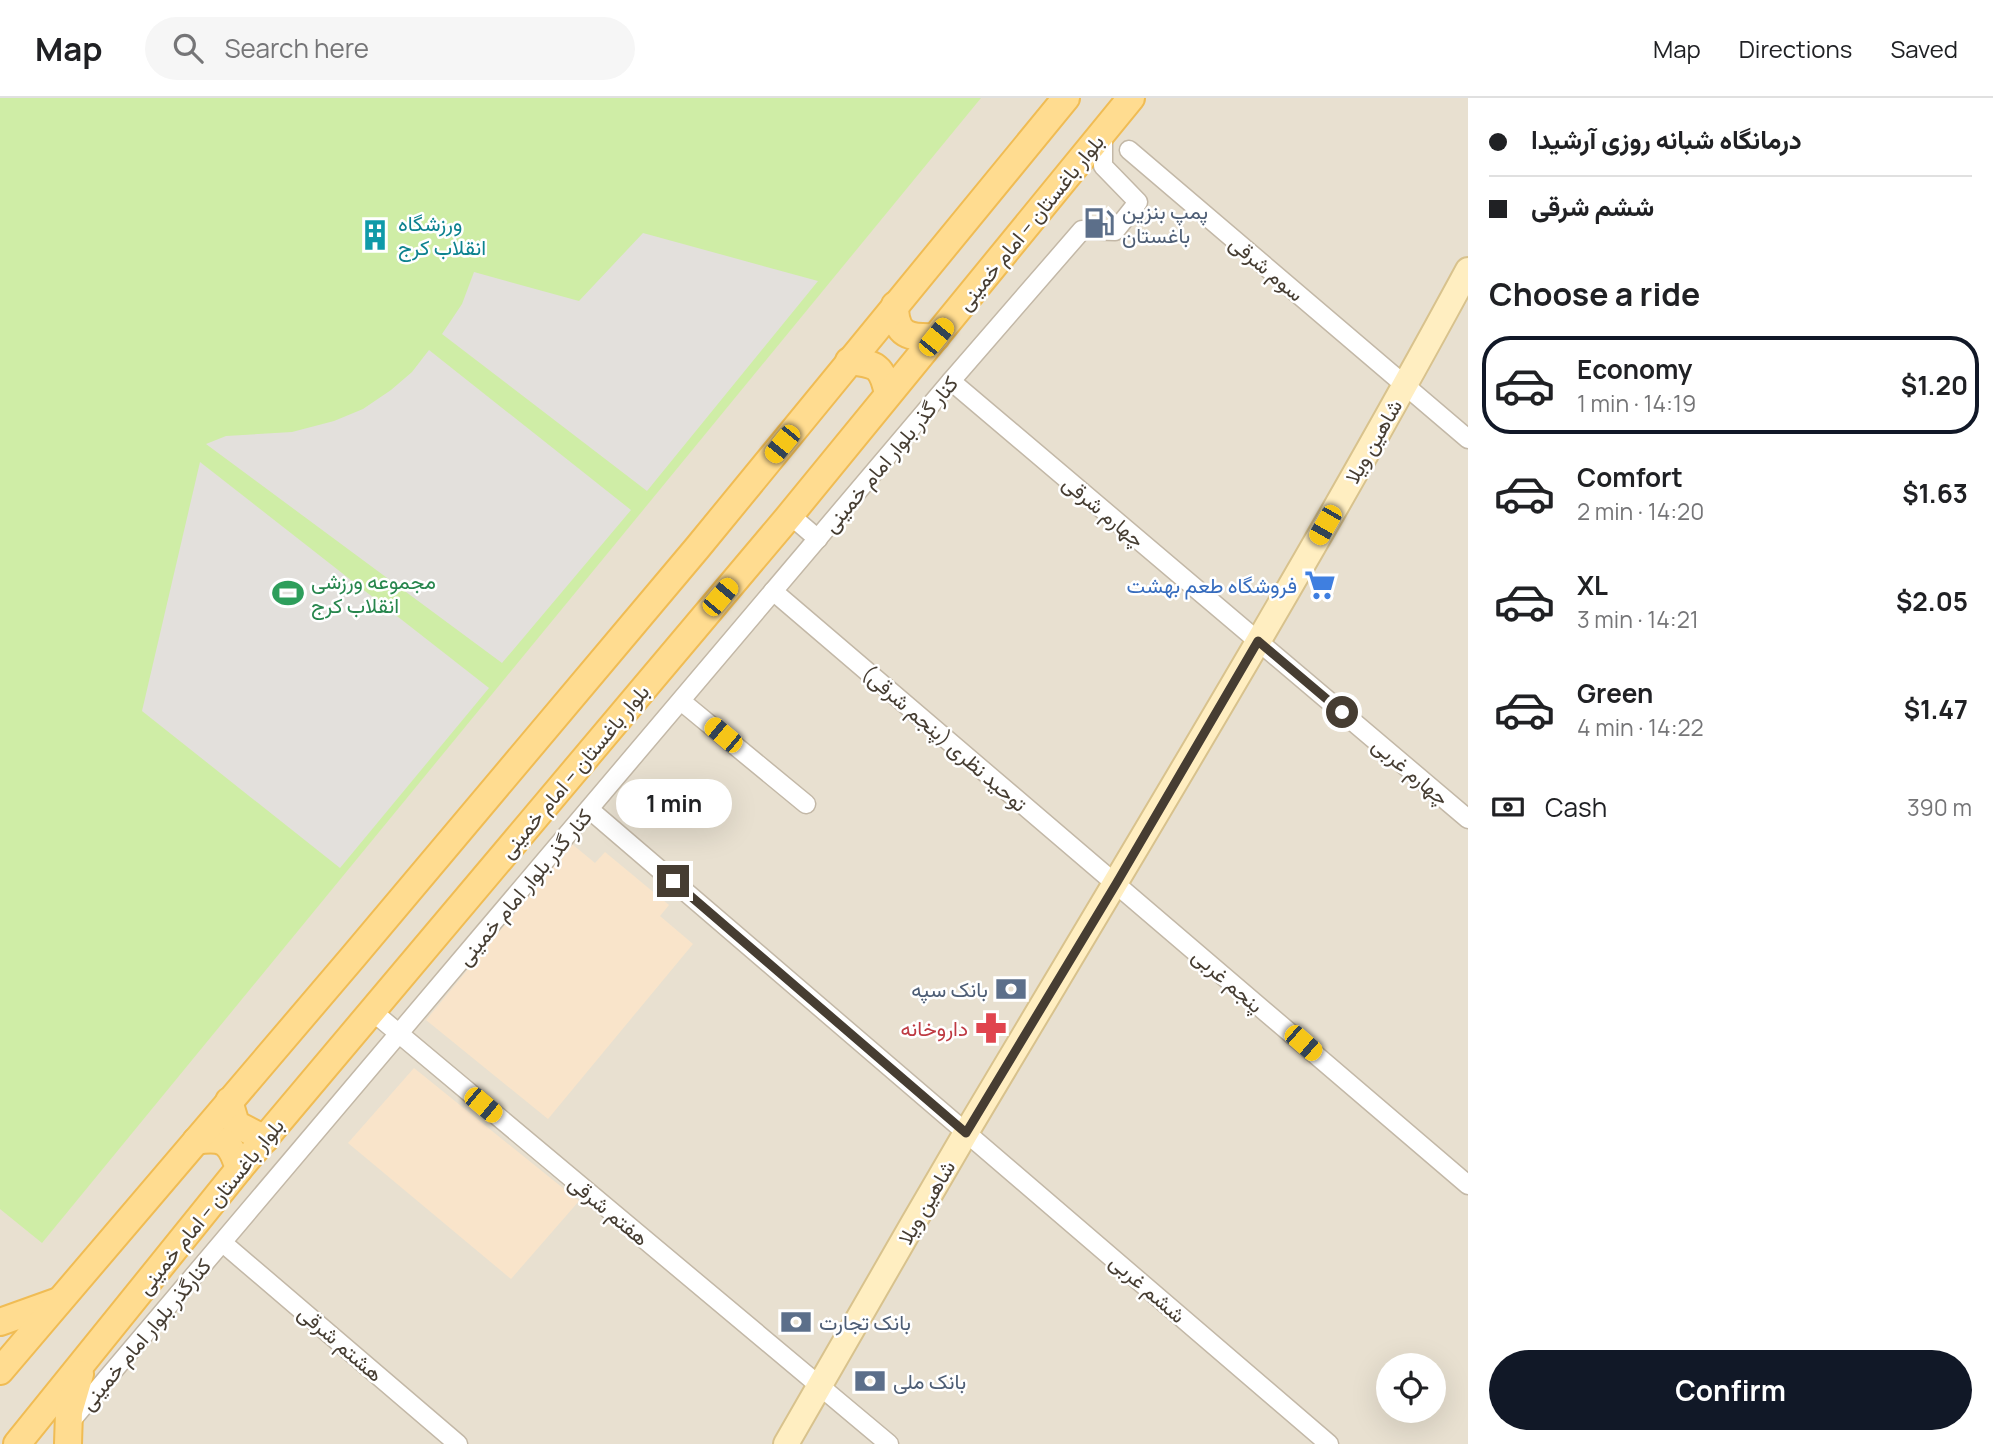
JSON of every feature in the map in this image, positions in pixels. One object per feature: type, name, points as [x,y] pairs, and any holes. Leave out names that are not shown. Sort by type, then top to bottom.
[{"type":"main road","points":[[0,1371],[612,649],[1066,98]]},
{"type":"main road","name":"بلوار باغستان -- امام خمینی","points":[[28,1440],[89,1355],[239,1169],[790,515],[1130,98]]},
{"type":"main road","points":[[895,305],[895,321],[904,332],[914,337],[936,337]]},
{"type":"main road","points":[[849,361],[869,363],[878,368],[884,375],[888,394]]},
{"type":"main road","points":[[229,1101],[236,1124],[265,1139]]},
{"type":"main road","points":[[196,1140],[223,1140],[234,1151],[239,1169]]},
{"type":"main road","points":[[0,1322],[58,1302]]},
{"type":"main road","points":[[68,1435],[73,1392],[89,1355]]},
{"type":"street","name":"کنار گذر بلوار امام خمینی","points":[[223,1243],[1042,275],[1082,230],[1115,231],[1138,202],[1103,166],[1103,132]]},
{"type":"street","name":"سوم شرقی","points":[[1129,150],[1468,439]]},
{"type":"street","name":"شاهین ویلا","points":[[786,1444],[966,1133],[1258,641],[1405,386],[1468,270]]},
{"type":"street","name":"چهارم شرقی","points":[[951,381],[1258,641]]},
{"type":"street","points":[[790,515],[818,539]]},
{"type":"street","name":"توحید نظری (پنجم شرقی)","points":[[773,591],[1116,884]]},
{"type":"street","name":"چهارم غربی","points":[[1258,641],[1468,819]]},
{"type":"street","points":[[681,701],[806,804]]},
{"type":"street","name":"ششم غربی","points":[[589,809],[1329,1444]]},
{"type":"street","name":"پنجم غربی","points":[[1116,884],[1468,1185]]},
{"type":"street","name":"هفتم شرقی","points":[[372,1011],[889,1444]]},
{"type":"street","name":"کنارگذر بلوار امام خمینی","points":[[68,1435],[223,1243]]},
{"type":"street","name":"هشتم شرقی","points":[[223,1243],[458,1444]]},
{"type":"shaded area","points":[[0,98],[1468,98],[1468,1444],[0,1444]]},
{"type":"shaded area","points":[[643,233],[818,281],[647,491],[442,334],[462,304],[474,272],[579,301]]},
{"type":"shaded area","points":[[429,350],[631,510],[502,663],[206,444],[226,436],[292,432],[334,421],[363,409],[412,372]]},
{"type":"shaded area","points":[[200,462],[489,688],[340,868],[142,711]]},
{"type":"shaded area","points":[[572,844],[595,863],[605,852],[669,905],[660,916],[693,944],[548,1119],[426,1020]]},
{"type":"shaded area","points":[[414,1068],[579,1201],[511,1279],[348,1143]]},
{"type":"green space","name":"مجموعه ورزشی انقلاب کرج","points":[[0,98],[981,98],[42,1243],[0,1209]]},
{"type":"place","name":"پمپ بنزین باغستان","points":[[1099,223]]},
{"type":"place","name":"ورزشگاه انقلاب کرج","points":[[375,235]]},
{"type":"place","name":"فروشگاه طعم بهشت","points":[[1320,585]]},
{"type":"place","name":"مجموعه ورزشی انقلاب کرج","points":[[288,593]]},
{"type":"place","name":"بانک سپه","points":[[1011,989]]},
{"type":"place","name":"داروخانه","points":[[991,1028]]},
{"type":"place","name":"بانک تجارت","points":[[796,1322]]},
{"type":"place","name":"بانک ملی","points":[[870,1381]]},
{"type":"route","points":[[673,881],[966,1133],[1258,641],[1342,712]]}]
